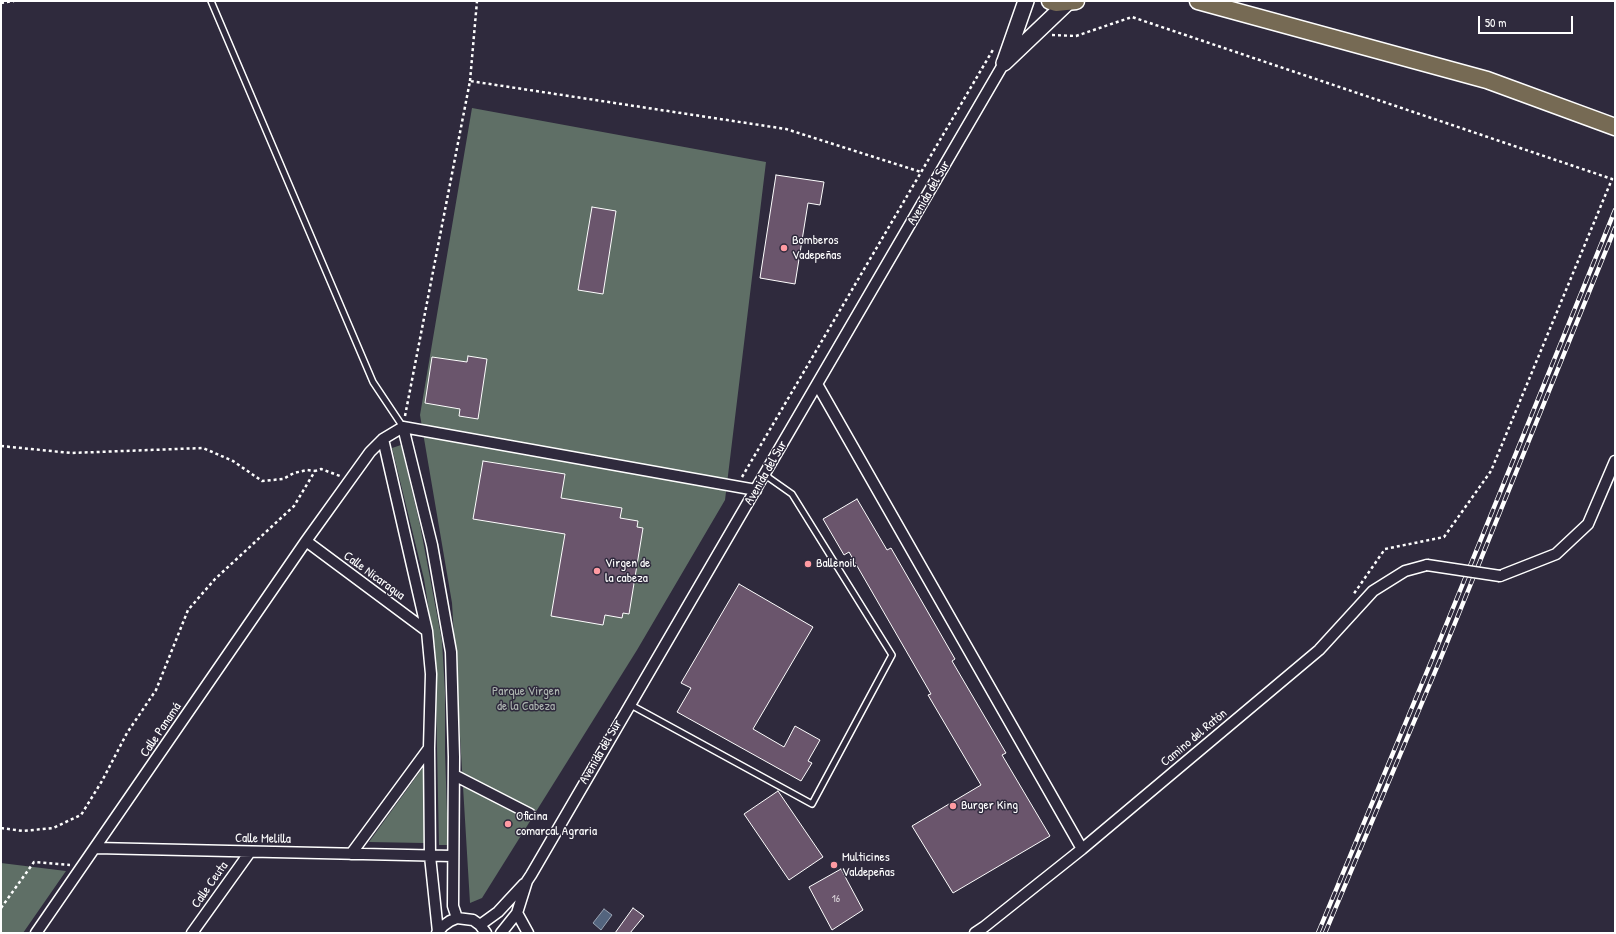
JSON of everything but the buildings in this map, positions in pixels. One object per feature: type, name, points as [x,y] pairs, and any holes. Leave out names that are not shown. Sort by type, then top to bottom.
[{"type":"main road","name":"Avenida del Sur","points":[[1004,63],[1026,1]]},
{"type":"main road","points":[[1050,1],[1056,3],[1071,2]]},
{"type":"main road","points":[[1198,1],[1488,80],[1610,126]]},
{"type":"main road","name":"Avenida del Sur","points":[[1004,63],[1034,34],[1071,2]]},
{"type":"street","name":"Avenida del Sur","points":[[500,933],[517,913],[527,881],[1004,63]]},
{"type":"street","points":[[817,384],[1082,849]]},
{"type":"street","name":"Calle Panamá","points":[[36,933],[306,542],[370,452],[383,439],[403,427]]},
{"type":"street","points":[[457,918],[453,906],[452,856],[454,775],[451,652],[432,545],[403,427],[756,490]]},
{"type":"street","points":[[383,439],[428,631],[432,674],[428,748],[430,856],[438,933]]},
{"type":"street","name":"Camino del Ratón","points":[[975,933],[1082,849],[1319,650],[1373,591],[1405,571],[1427,565],[1500,576],[1556,554],[1588,524],[1615,461]]},
{"type":"street","name":"Calle Nicaragua","points":[[306,542],[428,631]]},
{"type":"street","points":[[351,854],[428,748]]},
{"type":"street","points":[[454,775],[530,814]]},
{"type":"street","name":"Calle Melilla","points":[[96,848],[452,856]]},
{"type":"street","name":"Calle Ceuta","points":[[192,933],[250,852]]},
{"type":"street","name":"Avenida del Sur","points":[[483,929],[527,881]]},
{"type":"street","points":[[517,913],[528,933]]},
{"type":"street","points":[[438,933],[446,923],[457,918],[473,920],[483,929]]},
{"type":"lane","points":[[211,1],[373,382],[403,427]]},
{"type":"lane","points":[[629,704],[812,804],[892,654],[792,494],[764,475]]},
{"type":"path","points":[[1,3],[14,1]]},
{"type":"path","points":[[403,427],[470,81],[478,1]]},
{"type":"path","points":[[1034,34],[1076,36],[1132,17],[1612,179],[1491,471],[1444,537],[1385,549],[1348,601]]},
{"type":"path","points":[[742,477],[996,44]]},
{"type":"path","points":[[470,81],[786,129],[921,172]]},
{"type":"path","points":[[1,446],[71,453],[203,448],[233,461],[262,481],[283,479],[294,473],[307,470],[315,472]]},
{"type":"path","points":[[1,828],[23,831],[53,828],[81,815],[102,781],[127,733],[156,690],[188,610],[216,579],[294,506],[315,472],[321,469],[336,474],[349,481]]},
{"type":"path","points":[[1,908],[34,862],[82,866]]},
{"type":"green space","name":"Parque Virgen de la Cabeza","points":[[472,108],[766,162],[725,500],[637,650],[482,898],[470,903],[452,603],[420,415]]},
{"type":"green space","points":[[401,445],[420,525],[442,641],[445,692],[448,845],[439,845],[435,650],[424,579],[392,448]]},
{"type":"green space","points":[[424,766],[424,843],[369,842]]},
{"type":"green space","points":[[1,863],[66,871],[23,933],[1,933]]},
{"type":"water","points":[[604,909],[612,915],[601,930],[593,923]]},
{"type":"railway","points":[[1318,933],[1433,657],[1615,210]]},
{"type":"railway","points":[[1325,933],[1440,660],[1615,228]]},
{"type":"place","name":"Bomberos Vadepeñas","points":[[784,248]]},
{"type":"place","name":"Ballenoil","points":[[808,564]]},
{"type":"place","name":"Virgen de la cabeza","points":[[597,571]]},
{"type":"place","name":"Burger King","points":[[953,806]]},
{"type":"place","name":"Oficina comarcal Agraria","points":[[508,824]]},
{"type":"place","name":"Multicines Valdepeñas","points":[[834,865]]}]
